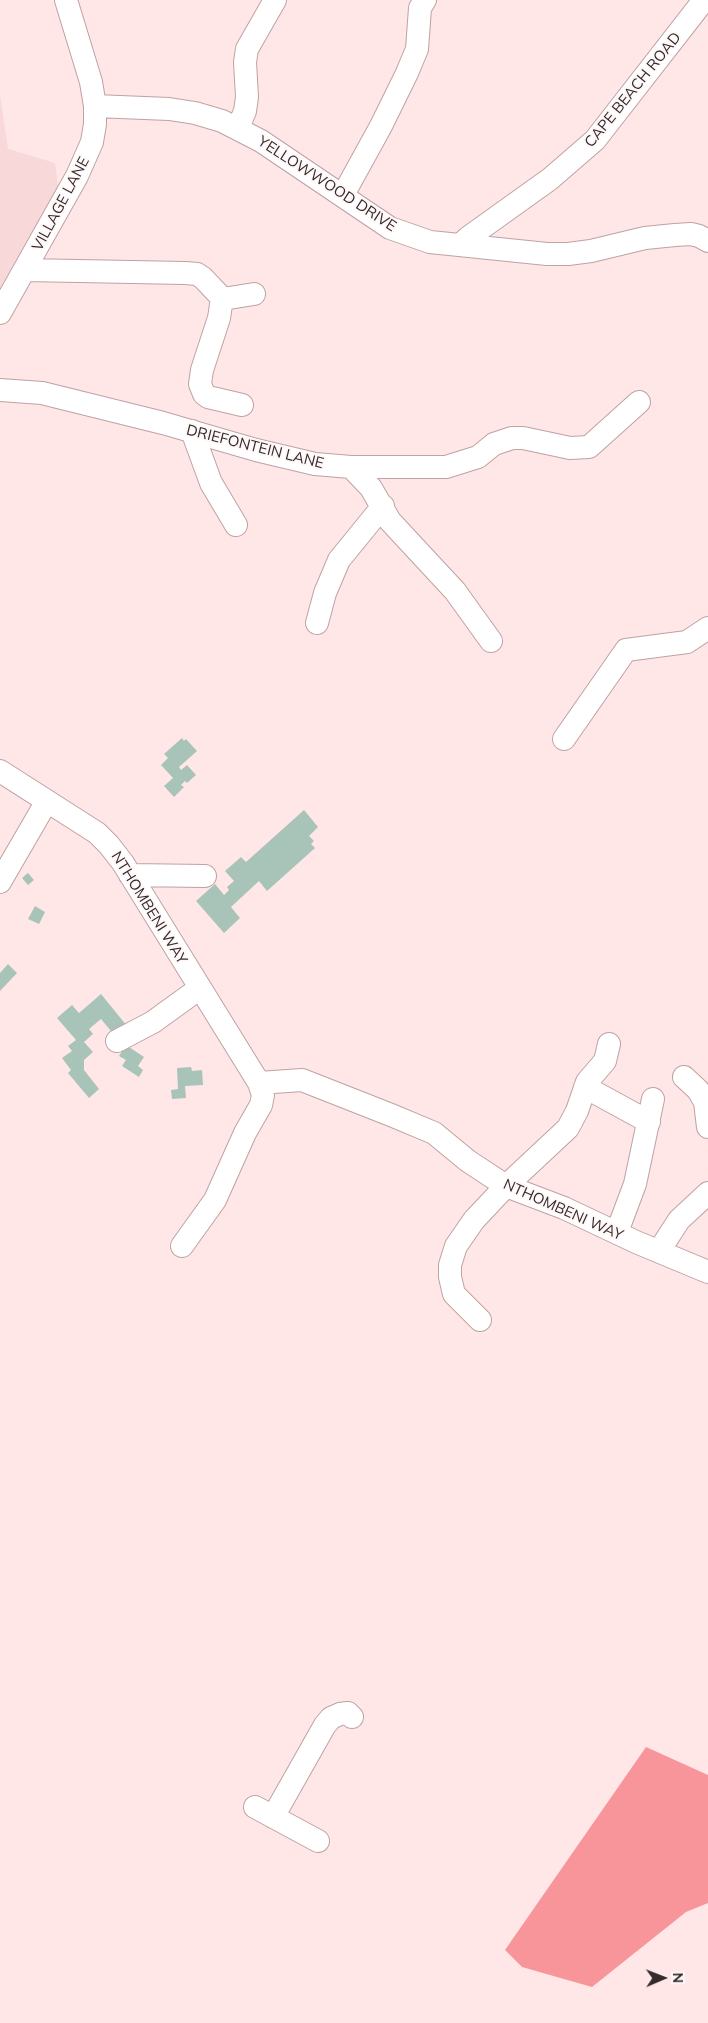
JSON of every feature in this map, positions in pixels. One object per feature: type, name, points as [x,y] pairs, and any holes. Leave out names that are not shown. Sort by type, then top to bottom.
[{"type":"street","name":"VILLAGE LANE","points":[[0,313],[86,157],[95,124],[95,106],[90,82],[66,0]]},
{"type":"street","points":[[238,128],[245,111],[247,96],[245,62],[247,48],[275,0]]},
{"type":"street","points":[[343,196],[381,126],[417,49],[420,8],[424,0]]},
{"type":"street","name":"CAPE BEACH ROAD","points":[[460,246],[469,237],[550,179],[595,140],[704,0]]},
{"type":"street","name":"YELLOWWOOD DRIVE","points":[[95,106],[169,109],[195,113],[238,128],[390,228],[430,242],[547,254],[568,254],[591,252],[645,238],[675,235],[691,234],[708,241]]},
{"type":"street","points":[[25,270],[197,274],[210,284],[222,298],[254,294]]},
{"type":"street","points":[[222,298],[219,318],[202,370],[200,384],[204,394],[208,397],[242,405]]},
{"type":"street","name":"DRIEFONTEIN LANE","points":[[0,390],[42,393],[192,431],[256,450],[315,464],[351,468],[446,467],[478,457],[494,444],[512,438],[523,438],[570,448],[588,446],[639,402]]},
{"type":"street","points":[[192,431],[211,484],[236,525]]},
{"type":"street","points":[[351,468],[368,483],[390,521],[455,591],[491,641]]},
{"type":"street","points":[[317,623],[331,577],[339,560],[383,506]]},
{"type":"street","points":[[564,739],[626,650],[687,642],[708,628]]},
{"type":"street","name":"NTHOMBENI WAY","points":[[0,771],[97,833],[110,845],[259,1083],[302,1080],[434,1133],[468,1161],[506,1186],[564,1208],[708,1272]]},
{"type":"street","points":[[0,882],[47,801]]},
{"type":"street","points":[[130,875],[205,876]]},
{"type":"street","points":[[117,1041],[153,1022],[200,988]]},
{"type":"street","points":[[480,1320],[454,1294],[450,1277],[452,1255],[456,1246],[474,1220],[506,1186],[568,1128],[577,1111],[585,1087],[605,1061],[609,1044]]},
{"type":"street","points":[[684,1077],[698,1090],[705,1102],[708,1127]]},
{"type":"street","points":[[182,1246],[215,1200],[245,1133],[260,1105],[262,1095],[259,1083]]},
{"type":"street","points":[[585,1087],[649,1122]]},
{"type":"street","points":[[617,1232],[635,1184],[654,1099]]},
{"type":"street","points":[[659,1251],[679,1220],[708,1193]]},
{"type":"street","points":[[318,1841],[264,1812],[331,1718],[348,1713],[352,1717]]},
{"type":"shaded area","points":[[0,95],[8,149],[55,163],[58,186],[0,288]]},
{"type":"shaded area","points":[[646,1747],[708,1775],[708,1903],[686,1912],[592,1987],[522,1967],[505,1950]]},
{"type":"building","points":[[182,738],[184,741],[186,739],[197,751],[179,767],[181,770],[187,765],[196,775],[187,783],[185,781],[181,785],[184,787],[174,797],[164,786],[173,778],[161,765],[168,758],[164,754]]},
{"type":"building","points":[[304,810],[318,827],[309,836],[314,841],[311,844],[315,848],[267,891],[259,881],[231,907],[240,918],[224,933],[196,901],[215,884],[224,895],[229,890],[227,887],[234,881],[225,871],[241,857],[246,862]]},
{"type":"building","points":[[28,873],[34,880],[28,885],[22,878]]},
{"type":"building","points":[[35,906],[45,912],[39,924],[28,919]]},
{"type":"building","points":[[8,964],[17,973],[0,991],[0,973]]},
{"type":"building","points":[[101,994],[127,1026],[115,1036],[101,1019],[89,1029],[93,1034],[84,1042],[93,1052],[84,1060],[84,1070],[99,1089],[89,1098],[68,1073],[71,1070],[62,1058],[72,1051],[68,1046],[76,1040],[57,1018],[72,1005],[79,1013]]},
{"type":"building","points":[[126,1045],[144,1057],[138,1066],[143,1070],[139,1077],[122,1066],[126,1060],[119,1056]]},
{"type":"building","points":[[191,1067],[192,1071],[202,1070],[203,1085],[185,1086],[186,1098],[172,1099],[171,1090],[178,1089],[177,1068]]}]
